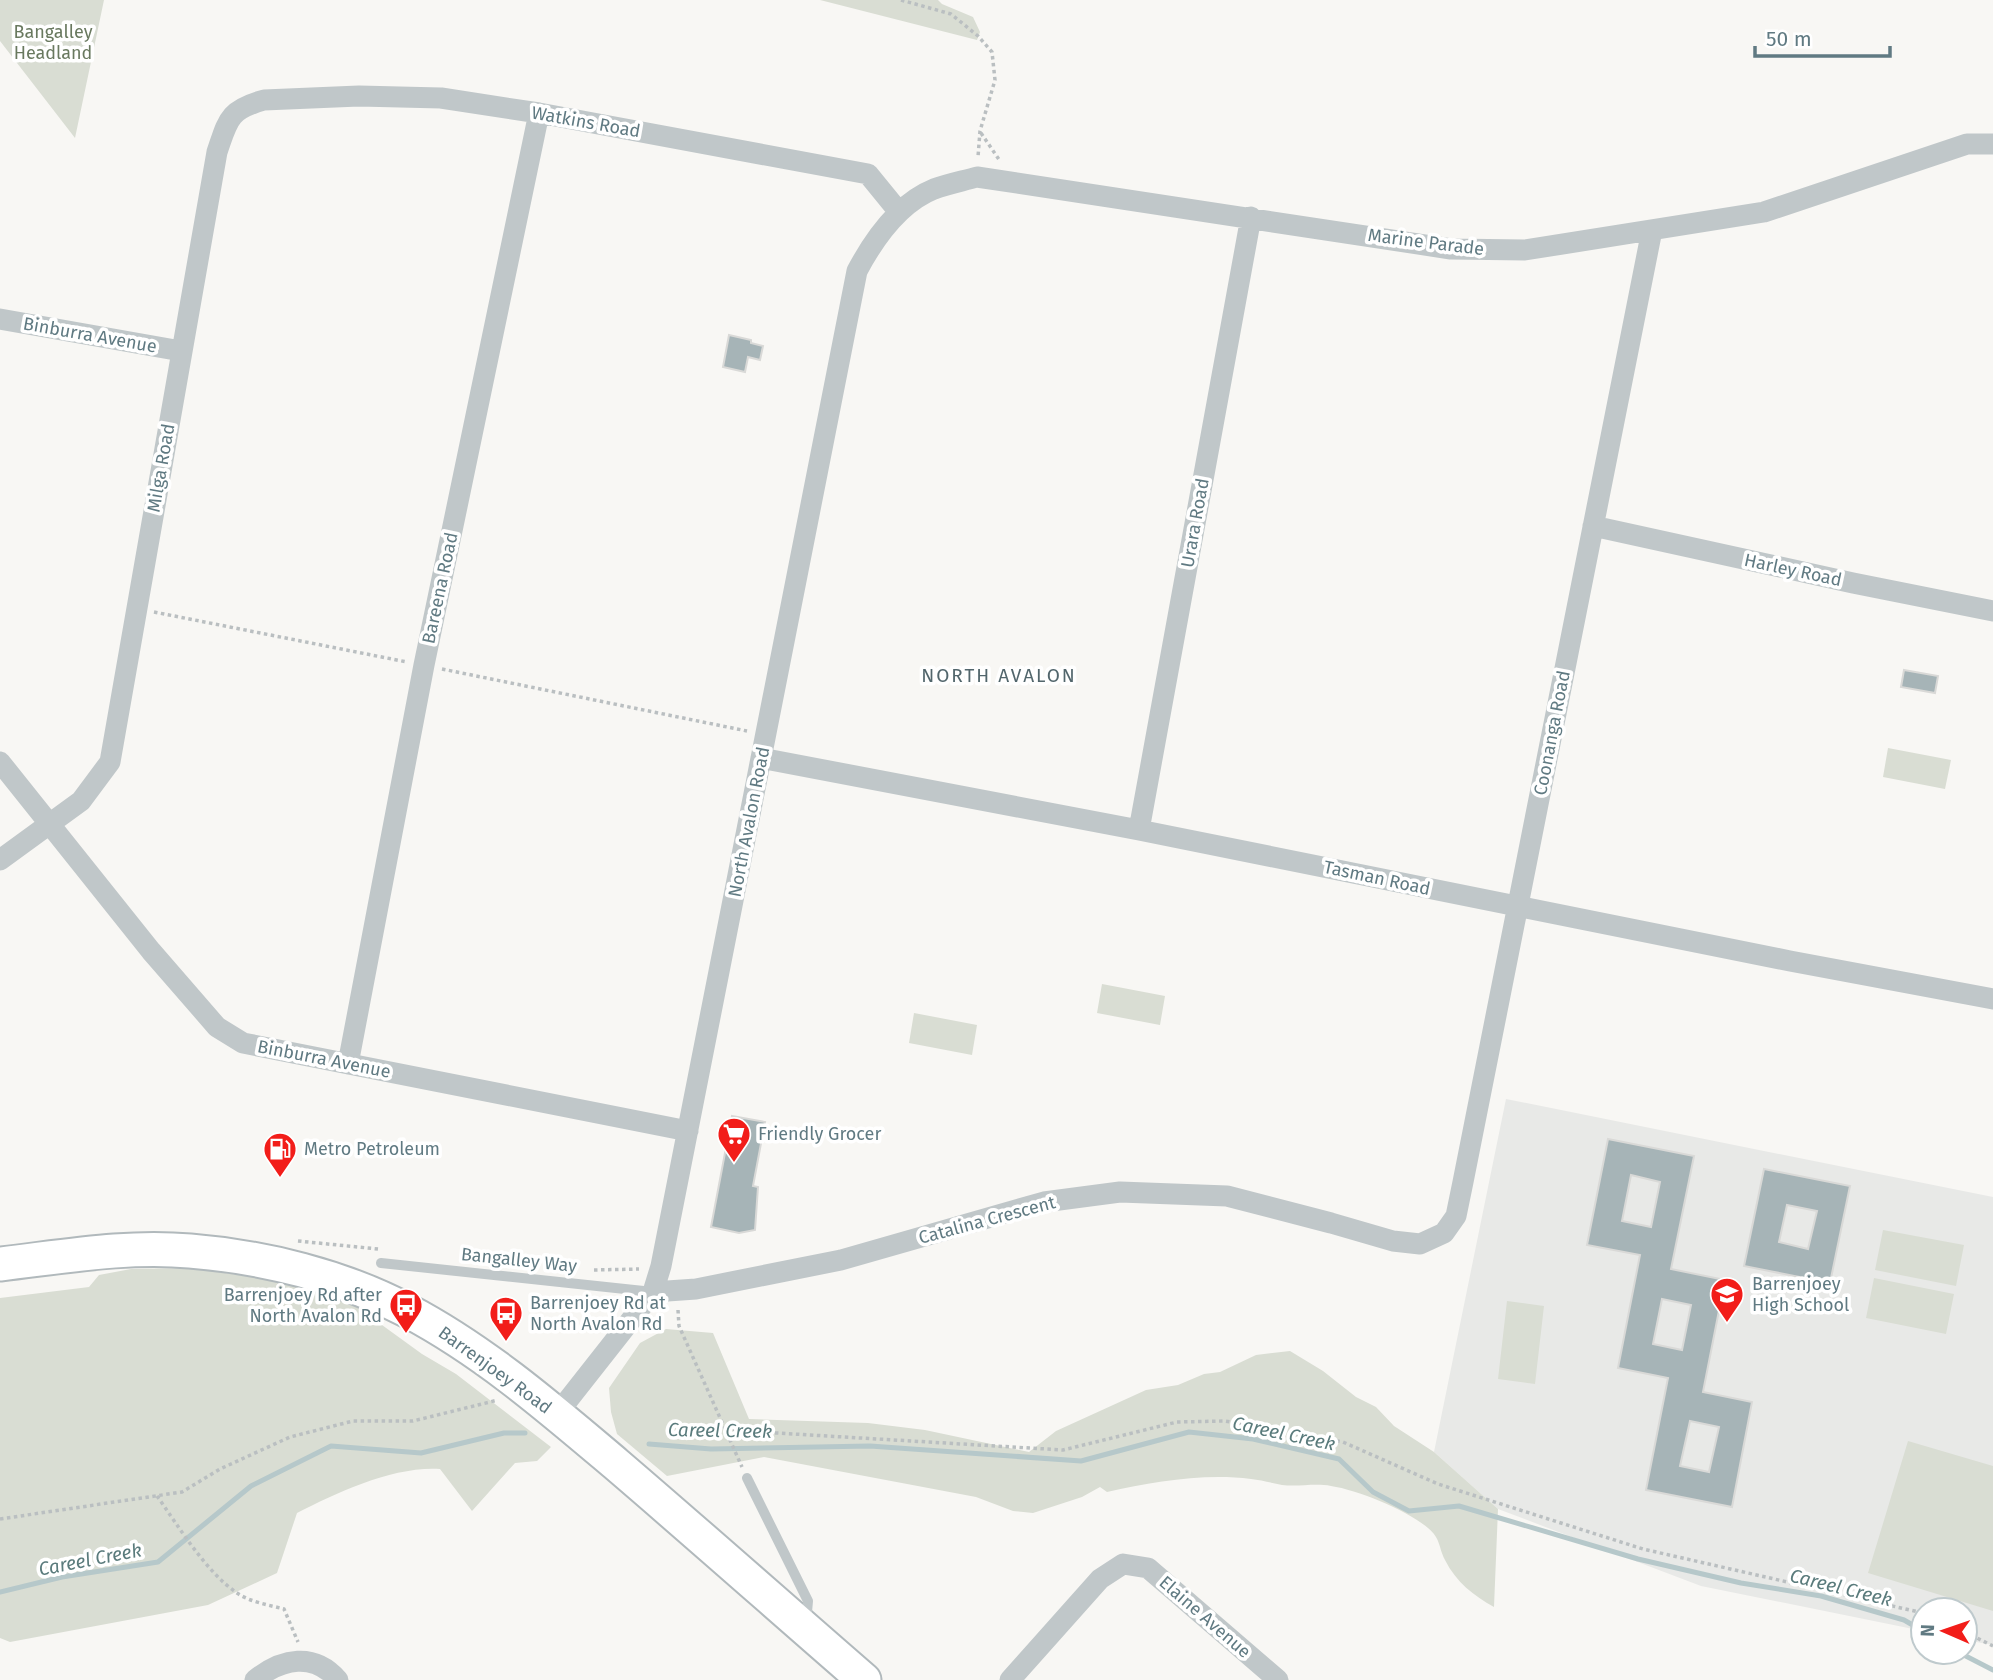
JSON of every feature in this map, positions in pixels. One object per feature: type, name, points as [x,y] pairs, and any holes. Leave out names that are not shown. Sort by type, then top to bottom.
[{"type":"main road","name":"Barrenjoey Road","points":[[0,1264],[113,1251],[176,1251],[274,1263],[338,1281],[407,1310],[464,1343],[557,1414],[864,1680]]},
{"type":"street","name":"Watkins Road","points":[[253,103],[288,98],[346,96],[441,98],[539,113],[868,174],[899,212]]},
{"type":"street","name":"Milga Road","points":[[0,860],[81,801],[110,762],[217,152],[229,117],[253,103]]},
{"type":"street","name":"Bareena Road","points":[[348,1064],[425,665],[539,113]]},
{"type":"street","name":"Marine Parade","points":[[899,212],[932,190],[976,177],[1451,249],[1525,250],[1764,212],[1967,144],[1993,144]]},
{"type":"street","name":"North Avalon Road","points":[[557,1414],[653,1292],[688,1131],[857,271],[870,246],[899,212]]},
{"type":"street","name":"Urara Road","points":[[1139,830],[1251,217]]},
{"type":"street","name":"Coonanga Road","points":[[1444,1233],[1455,1216],[1463,1182],[1652,230]]},
{"type":"street","name":"Binburra Avenue","points":[[0,319],[181,351]]},
{"type":"street","name":"Harley Road","points":[[1593,526],[1993,611]]},
{"type":"street","name":"Tasman Road","points":[[761,758],[1993,999]]},
{"type":"street","name":"Binburra Avenue","points":[[0,762],[151,950],[217,1027],[243,1043],[688,1131]]},
{"type":"street","name":"Catalina Crescent","points":[[653,1292],[841,1260],[1044,1202],[1120,1192],[1227,1196],[1393,1241],[1420,1244],[1444,1233]]},
{"type":"street","name":"Elaine Avenue","points":[[1010,1680],[1100,1579],[1123,1564],[1148,1567],[1278,1680]]},
{"type":"street","points":[[255,1680],[269,1669],[304,1661],[325,1667],[338,1680]]},
{"type":"lane","name":"Bangalley Way","points":[[381,1263],[653,1292]]},
{"type":"lane","points":[[747,1478],[808,1601],[806,1629]]},
{"type":"path","points":[[901,0],[951,14],[978,36],[992,52],[995,80],[980,131],[976,177]]},
{"type":"path","points":[[980,131],[1013,181]]},
{"type":"path","points":[[136,608],[766,735]]},
{"type":"path","points":[[291,1241],[389,1250]]},
{"type":"path","points":[[586,1270],[660,1266]]},
{"type":"path","points":[[677,1290],[679,1326],[739,1460]]},
{"type":"path","points":[[0,1519],[182,1492],[220,1469],[290,1437],[353,1421],[413,1421],[499,1400],[508,1404]]},
{"type":"path","points":[[726,1430],[1063,1450],[1177,1422],[1225,1421],[1343,1442],[1438,1484],[1643,1549],[1909,1610]]},
{"type":"path","points":[[157,1496],[206,1562],[226,1584],[240,1595],[284,1609],[304,1661]]},
{"type":"shaded area","name":"Barrenjoey High School","points":[[1506,1099],[1993,1197],[1993,1645],[1979,1642],[1979,1596],[1909,1596],[1909,1628],[1701,1586],[1498,1509],[1434,1452]]},
{"type":"green space","name":"Bangalley Headland","points":[[0,0],[104,0],[75,138],[0,41]]},
{"type":"green space","points":[[820,0],[938,0],[973,17],[980,32],[977,40]]},
{"type":"green space","points":[[1888,748],[1951,760],[1945,789],[1883,777]]},
{"type":"green space","points":[[1102,984],[1165,996],[1160,1025],[1097,1013]]},
{"type":"green space","points":[[914,1013],[977,1025],[972,1055],[909,1043]]},
{"type":"green space","points":[[1883,1230],[1964,1245],[1956,1286],[1875,1270]]},
{"type":"green space","points":[[191,1268],[293,1283],[353,1304],[422,1354],[456,1374],[551,1447],[537,1461],[515,1463],[472,1511],[440,1469],[422,1469],[385,1476],[330,1497],[297,1513],[277,1573],[208,1605],[10,1642],[0,1638],[0,1298],[89,1287],[99,1275],[131,1269]]},
{"type":"green space","points":[[1874,1278],[1954,1294],[1946,1334],[1866,1318]]},
{"type":"green space","points":[[1507,1301],[1544,1306],[1535,1384],[1498,1379]]},
{"type":"green space","points":[[666,1329],[713,1333],[749,1419],[868,1423],[925,1430],[1029,1452],[1056,1431],[1146,1390],[1178,1385],[1204,1374],[1220,1372],[1256,1355],[1290,1351],[1323,1371],[1356,1397],[1376,1407],[1394,1426],[1434,1452],[1498,1509],[1494,1607],[1460,1582],[1449,1568],[1435,1536],[1419,1521],[1382,1502],[1331,1486],[1282,1485],[1233,1477],[1196,1478],[1107,1492],[1100,1487],[1082,1497],[1033,1513],[1013,1511],[976,1497],[764,1457],[667,1476],[617,1434],[611,1412],[609,1388],[640,1343]]},
{"type":"green space","points":[[1908,1441],[1993,1466],[1993,1611],[1979,1607],[1979,1596],[1944,1596],[1868,1573]]},
{"type":"building","points":[[729,335],[763,346],[760,360],[748,357],[745,372],[723,367]]},
{"type":"building","points":[[1904,670],[1938,676],[1935,693],[1901,687]]},
{"type":"building","points":[[732,1116],[765,1122],[753,1186],[758,1187],[755,1230],[739,1233],[711,1227]]},
{"type":"building","points":[[1608,1139],[1694,1156],[1671,1269],[1725,1280],[1703,1392],[1752,1402],[1732,1507],[1646,1490],[1668,1378],[1618,1368],[1640,1255],[1587,1245]],"holes":[[[1631,1175],[1660,1182],[1651,1227],[1622,1221]],[[1662,1299],[1691,1305],[1682,1350],[1653,1344]],[[1690,1421],[1719,1427],[1709,1472],[1680,1466]]]},
{"type":"building","points":[[1764,1169],[1850,1186],[1830,1283],[1744,1266]],"holes":[[[1787,1205],[1817,1211],[1808,1249],[1779,1242]]]},
{"type":"waterway","name":"Careel Creek","points":[[649,1444],[711,1449],[870,1446],[1081,1461],[1189,1432],[1253,1439],[1339,1459],[1373,1492],[1409,1511],[1459,1506],[1638,1559],[1741,1583],[1821,1596],[1909,1623]]},
{"type":"waterway","name":"Careel Creek","points":[[0,1592],[62,1577],[158,1562],[251,1486],[331,1446],[421,1453],[504,1433],[525,1433]]},
{"type":"waterway","name":"Careel Creek","points":[[1979,1663],[1993,1670]]},
{"type":"place","name":"Friendly Grocer","points":[[734,1164]]},
{"type":"place","name":"Metro Petroleum","points":[[280,1179]]},
{"type":"place","name":"Barrenjoey High School","points":[[1727,1324]]},
{"type":"place","name":"Barrenjoey Rd after North Avalon Rd","points":[[406,1335]]},
{"type":"place","name":"Barrenjoey Rd at North Avalon Rd","points":[[506,1343]]},
{"type":"district","name":"NORTH AVALON","points":[[999,675]]}]
